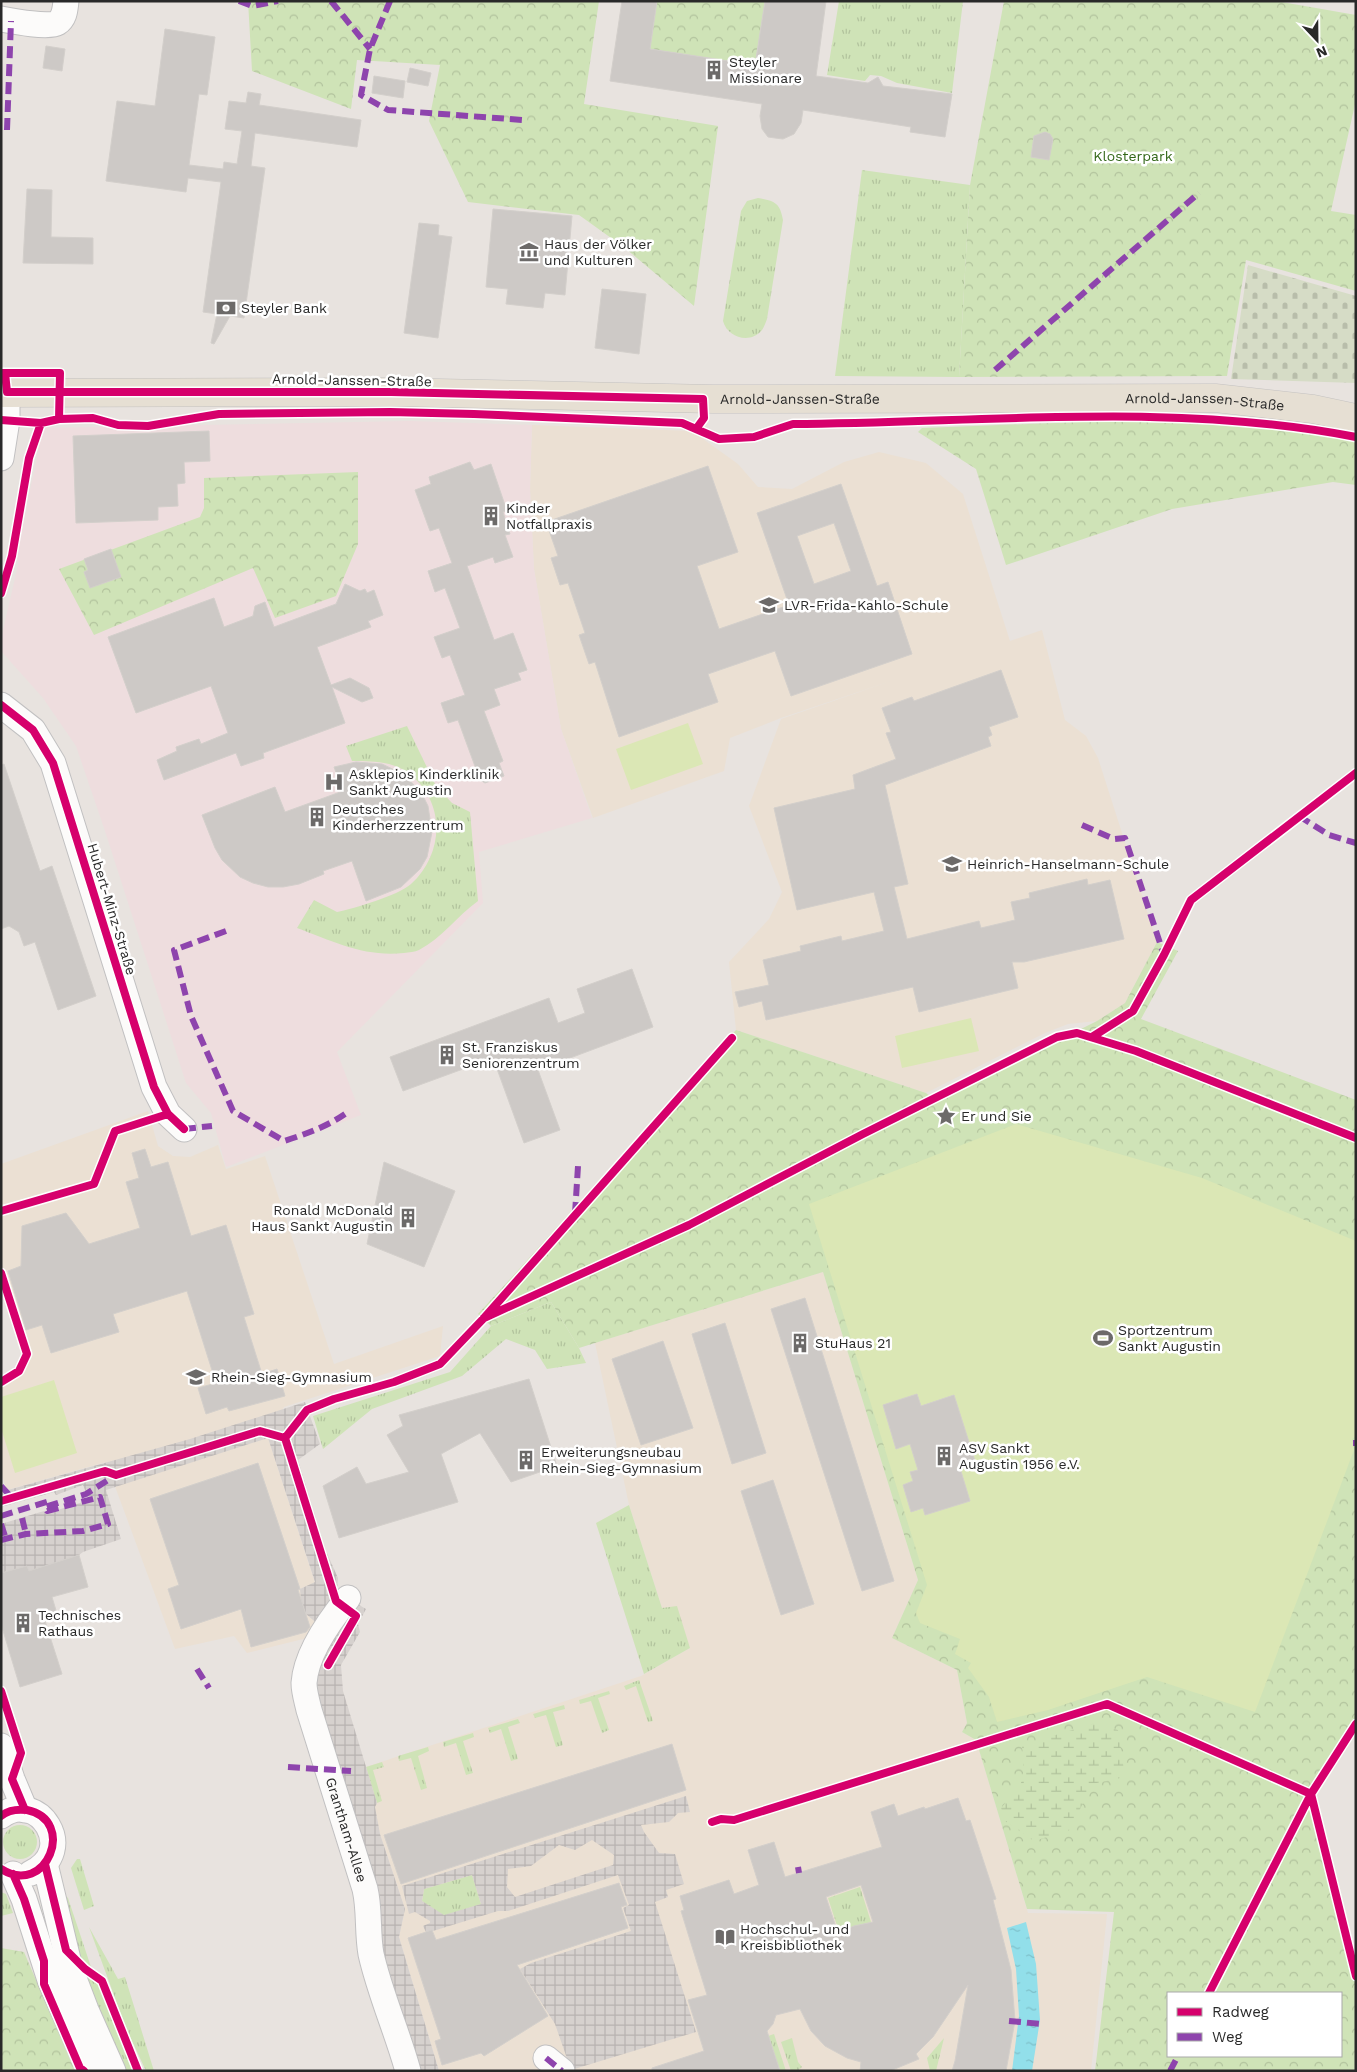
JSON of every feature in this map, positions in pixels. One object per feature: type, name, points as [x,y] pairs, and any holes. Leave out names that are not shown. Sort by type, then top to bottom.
[{"type":"main road","name":"Arnold-Janssen-Straße","points":[[4,393],[391,392],[721,399],[1215,398],[1313,409],[1356,418]]},
{"type":"street","points":[[1,19],[48,25],[61,12]]},
{"type":"street","points":[[1,458],[8,420],[4,393]]},
{"type":"street","name":"Hubert-Minz-Straße","points":[[1,705],[33,730],[53,764],[154,1087],[168,1114],[184,1129]]},
{"type":"street","name":"Grantham-Allee","points":[[348,1598],[317,1645],[305,1674],[304,1686],[309,1710],[365,1889],[368,1903],[372,1957],[408,2071]]},
{"type":"street","points":[[1,1746],[12,1779],[13,1813],[41,1816],[51,1831],[53,1848],[45,1864],[31,1873],[7,1871]]},
{"type":"street","points":[[45,1864],[70,1968],[113,2071]]},
{"type":"street","points":[[7,1871],[24,1899],[50,1980],[90,2071]]},
{"type":"shaded area","name":"Asklepios Kinderklinik Sankt Augustin","points":[[409,421],[532,425],[530,489],[534,569],[561,729],[592,818],[479,852],[483,903],[337,1052],[361,1115],[226,1167],[211,1113],[186,1083],[76,746],[43,698],[1,651],[1,639],[18,565],[18,549],[43,428]]},
{"type":"shaded area","points":[[532,425],[692,431],[738,464],[758,487],[792,489],[844,462],[879,452],[926,463],[963,494],[1010,641],[1042,630],[1065,720],[1086,736],[1098,758],[1157,942],[1125,1003],[1097,1021],[1068,1024],[1045,1033],[926,1093],[736,1030],[729,962],[769,919],[782,892],[749,806],[781,719],[894,680],[781,718],[730,738],[724,771],[593,818],[561,729],[534,569],[530,489]]},
{"type":"shaded area","name":"Rhein-Sieg-Gymnasium","points":[[148,1111],[158,1146],[173,1156],[190,1157],[218,1145],[226,1169],[265,1156],[334,1364],[443,1326],[440,1356],[284,1407],[268,1438],[315,1583],[300,1589],[306,1614],[320,1626],[315,1636],[247,1653],[234,1636],[175,1649],[106,1462],[7,1490],[1,1473],[1,1384],[26,1369],[1,1292],[1,1164]]},
{"type":"shaded area","points":[[823,1272],[918,1580],[892,1638],[957,1670],[967,1723],[962,1732],[976,1740],[1028,1913],[1107,1914],[1091,2071],[439,2071],[399,1937],[405,1909],[380,1834],[366,1767],[641,1676],[690,1648],[662,1608],[629,1505],[595,1343]]},
{"type":"shaded area","points":[[305,1402],[320,1444],[298,1460],[326,1551],[338,1578],[336,1601],[320,1626],[306,1614],[301,1601],[300,1589],[315,1582],[268,1438],[106,1490],[121,1539],[29,1571],[27,1566],[1,1573],[1,1524],[44,1511],[45,1514],[89,1500],[83,1485],[56,1495],[54,1492],[1,1507],[1,1492],[190,1439]]},
{"type":"shaded area","points":[[354,1602],[366,1609],[358,1624],[360,1632],[341,1665],[343,1691],[377,1803],[375,1807],[380,1834],[405,1909],[399,1937],[439,2071],[416,2071],[383,1967],[317,1697],[314,1670]]},
{"type":"shaded area","points":[[686,1796],[690,1812],[678,1813],[669,1822],[641,1825],[659,1853],[675,1854],[684,1884],[666,1890],[668,1897],[655,1902],[696,2032],[571,2070],[555,2024],[520,1969],[531,1963],[631,1931],[623,1908],[629,1905],[618,1875],[508,1911],[498,1911],[426,1932],[423,1926],[430,1923],[430,1921],[415,1912],[409,1914],[402,1886]],"holes":[[[592,1840],[614,1855],[613,1865],[515,1897],[507,1887],[508,1869],[531,1866],[559,1845],[575,1850]],[[472,1875],[481,1904],[444,1915],[422,1901],[424,1889]]]},
{"type":"green space","points":[[248,1],[599,1],[584,104],[718,126],[694,306],[625,248],[579,215],[468,202],[429,121],[440,65],[357,60],[351,109],[252,71]]},
{"type":"green space","points":[[657,1],[765,1],[755,65],[650,49]]},
{"type":"green space","points":[[839,1],[963,1],[952,93],[897,83],[881,76],[870,75],[865,81],[827,75]]},
{"type":"green space","name":"Klosterpark","points":[[1004,1],[1276,1],[1356,15],[1356,100],[1331,211],[1356,215],[1356,291],[1246,260],[1227,376],[959,377],[970,185]]},
{"type":"green space","points":[[862,170],[970,185],[959,377],[835,376]]},
{"type":"green space","points":[[758,198],[775,203],[780,209],[783,220],[767,319],[762,330],[757,335],[745,338],[734,335],[725,327],[723,321],[741,211],[747,201]]},
{"type":"green space","points":[[1248,265],[1356,296],[1356,383],[1231,379]]},
{"type":"green space","points":[[1107,421],[1220,424],[1294,430],[1356,442],[1356,485],[1333,482],[1172,509],[1006,565],[976,469],[918,432],[922,428]]},
{"type":"green space","points":[[358,472],[358,544],[336,596],[275,618],[253,568],[94,635],[59,569],[200,517],[204,508],[204,478]]},
{"type":"green space","points":[[688,723],[703,764],[631,790],[616,749]]},
{"type":"green space","points":[[407,726],[436,786],[452,803],[470,812],[478,901],[435,939],[419,950],[412,952],[389,954],[362,951],[297,928],[314,900],[337,912],[376,901],[396,893],[411,884],[422,871],[430,857],[435,842],[434,812],[429,797],[420,784],[401,768],[373,762],[352,761],[346,746]]},
{"type":"green space","points":[[1157,942],[1178,951],[1141,1019],[1356,1100],[1356,1734],[1315,1797],[1356,1968],[1356,2071],[1095,2071],[1114,1912],[1027,1909],[976,1740],[962,1732],[967,1723],[957,1670],[892,1638],[918,1580],[823,1272],[579,1348],[551,1302],[491,1326],[478,1314],[736,1030],[926,1093],[936,1101],[1097,1021],[1125,1003]]},
{"type":"green space","points":[[971,1018],[979,1051],[902,1068],[895,1036]]},
{"type":"green space","name":"Sportzentrum Sankt Augustin","points":[[1016,1124],[1202,1178],[1356,1241],[1356,1436],[1352,1439],[1354,1450],[1255,1712],[1147,1677],[1048,1710],[997,1722],[989,1697],[968,1668],[971,1663],[955,1654],[960,1639],[920,1623],[916,1613],[927,1585],[809,1204]]},
{"type":"green space","points":[[551,1302],[586,1363],[547,1369],[535,1350],[506,1339],[462,1376],[372,1409],[323,1449],[313,1416],[450,1372],[491,1326]]},
{"type":"green space","points":[[54,1380],[77,1453],[15,1473],[1,1428],[1,1397]]},
{"type":"green space","points":[[629,1505],[662,1608],[677,1606],[690,1648],[644,1674],[596,1523]]},
{"type":"green space","points":[[639,1680],[653,1721],[648,1722],[636,1686],[626,1690],[624,1686]]},
{"type":"green space","points":[[609,1691],[610,1694],[598,1698],[609,1730],[602,1733],[591,1701],[580,1704],[579,1700]]},
{"type":"green space","points":[[564,1705],[565,1709],[553,1712],[563,1745],[556,1747],[546,1715],[535,1718],[533,1714]]},
{"type":"green space","points":[[518,1719],[520,1723],[508,1727],[518,1759],[511,1761],[501,1729],[490,1733],[488,1728]]},
{"type":"green space","points":[[1096,1723],[1118,1730],[1125,1777],[1092,1784],[1070,1830],[1034,1841],[1005,1821],[1001,1808],[1015,1792],[1022,1780],[1024,1767],[1022,1745]]},
{"type":"green space","points":[[473,1733],[474,1737],[463,1741],[473,1773],[466,1775],[456,1743],[444,1747],[443,1742]]},
{"type":"green space","points":[[428,1747],[429,1751],[418,1756],[427,1788],[421,1790],[411,1758],[399,1761],[398,1756]]},
{"type":"green space","points":[[382,1762],[384,1767],[373,1770],[382,1801],[377,1803],[366,1767]]},
{"type":"green space","points":[[20,1825],[32,1830],[37,1842],[32,1854],[20,1859],[8,1854],[3,1842],[8,1830]]},
{"type":"green space","points":[[77,1859],[80,1859],[94,1906],[84,1910],[71,1868]]},
{"type":"green space","points":[[472,1875],[481,1904],[444,1916],[422,1901],[424,1889]]},
{"type":"green space","points":[[860,1887],[871,1922],[839,1932],[828,1898]]},
{"type":"green space","points":[[1,1892],[6,1894],[13,1913],[1,1916]]},
{"type":"green space","points":[[63,1893],[68,1898],[93,1973],[78,1958]]},
{"type":"green space","points":[[89,1927],[118,1979],[125,1977],[154,2071],[146,2071],[126,2028]]},
{"type":"green space","points":[[1,1948],[24,1952],[75,2071],[1,2071]]},
{"type":"green space","points":[[75,1962],[97,1982],[134,2071],[118,2071]]},
{"type":"green space","points":[[774,2034],[786,2071],[780,2071],[768,2036]]},
{"type":"green space","points":[[792,2038],[798,2062],[802,2067],[797,2071],[791,2071],[781,2042]]},
{"type":"green space","points":[[944,2038],[936,2071],[930,2071],[927,2058]]},
{"type":"water","points":[[1026,1922],[1036,1964],[1040,2020],[1032,2071],[1012,2071],[1019,2016],[1016,1969],[1007,1928]]},
{"type":"building","name":"Steyler Missionare","points":[[622,1],[657,1],[650,49],[755,65],[765,1],[826,1],[816,76],[868,83],[878,77],[883,86],[952,94],[945,137],[910,132],[911,127],[803,110],[801,123],[794,134],[783,139],[768,137],[762,129],[760,116],[762,104],[610,81]]},
{"type":"building","points":[[165,29],[215,37],[207,95],[199,94],[189,165],[223,169],[224,162],[237,164],[242,131],[225,129],[229,101],[246,103],[248,92],[261,94],[259,105],[361,120],[357,147],[255,133],[251,166],[265,168],[244,318],[230,316],[214,344],[211,343],[217,314],[203,312],[221,182],[188,178],[186,192],[106,181],[117,101],[155,106]]},
{"type":"building","points":[[46,46],[65,49],[62,71],[43,68]]},
{"type":"building","points":[[410,68],[431,73],[428,86],[407,82]]},
{"type":"building","points":[[374,76],[405,81],[403,98],[372,93]]},
{"type":"building","points":[[1045,132],[1050,134],[1053,139],[1049,160],[1031,157],[1034,136]]},
{"type":"building","points":[[27,189],[52,190],[51,237],[93,238],[93,264],[23,263]]},
{"type":"building","name":"Haus der Völker und Kulturen","points":[[493,209],[572,216],[565,295],[545,293],[543,308],[506,304],[508,289],[486,287]]},
{"type":"building","points":[[419,223],[439,225],[438,235],[452,237],[438,338],[404,333]]},
{"type":"building","points":[[602,289],[646,294],[639,354],[595,348]]},
{"type":"building","points":[[209,431],[210,461],[184,462],[185,483],[177,484],[178,506],[158,507],[158,520],[76,523],[73,436]]},
{"type":"building","points":[[470,462],[474,470],[491,464],[507,511],[503,512],[510,534],[505,535],[513,557],[495,563],[493,557],[467,566],[494,640],[513,633],[527,670],[518,673],[521,680],[494,689],[500,705],[484,711],[503,761],[499,763],[504,776],[485,783],[480,780],[458,720],[448,723],[441,703],[465,695],[450,655],[442,658],[434,637],[460,628],[445,588],[435,592],[428,571],[452,563],[439,528],[430,531],[415,490],[431,484],[429,477]]},
{"type":"building","points":[[708,466],[738,552],[697,566],[719,629],[789,605],[757,513],[841,484],[877,586],[888,582],[912,654],[791,696],[775,651],[708,674],[718,702],[619,737],[595,662],[589,664],[579,635],[585,633],[568,583],[560,585],[551,558],[558,556],[546,522]],"holes":[[[834,523],[851,571],[814,584],[797,536]]]},
{"type":"building","points":[[111,549],[121,577],[90,588],[84,572],[88,570],[84,559]]},
{"type":"building","points":[[345,584],[360,591],[365,589],[367,593],[374,590],[383,615],[368,621],[371,627],[317,647],[331,685],[350,678],[369,688],[373,698],[362,702],[332,687],[345,723],[263,753],[264,758],[241,766],[236,753],[164,780],[157,760],[177,751],[176,747],[199,739],[201,744],[228,733],[211,686],[136,713],[108,637],[214,598],[224,627],[253,616],[255,606],[265,602],[274,627],[336,604]]},
{"type":"building","points":[[1001,670],[1018,717],[989,727],[992,735],[988,737],[991,746],[885,785],[908,884],[894,887],[907,939],[979,921],[981,928],[1015,920],[1011,902],[1030,898],[1029,893],[1087,879],[1088,885],[1110,880],[1124,939],[1024,962],[1012,962],[1018,988],[919,1012],[913,987],[766,1020],[762,1001],[739,1007],[735,992],[769,985],[763,960],[801,951],[800,946],[841,936],[842,941],[884,931],[874,892],[797,910],[774,808],[855,789],[853,775],[896,759],[886,733],[891,732],[882,708],[912,697],[914,701]]},
{"type":"building","name":"Deutsches Kinderherzzentrum","points":[[356,762],[382,764],[405,775],[422,794],[428,806],[432,832],[427,857],[420,869],[401,887],[366,901],[352,861],[323,871],[324,874],[299,884],[268,887],[240,877],[222,860],[215,848],[202,815],[275,787],[285,812],[343,791],[334,767]]},
{"type":"building","points":[[4,764],[40,871],[52,866],[96,996],[58,1010],[35,942],[24,946],[19,932],[9,926],[1,929],[1,765]]},
{"type":"building","name":"St. Franziskus Seniorenzentrum","points":[[632,969],[653,1027],[538,1070],[560,1130],[524,1143],[493,1058],[403,1091],[390,1057],[549,998],[558,1023],[585,1013],[577,989]]},
{"type":"building","points":[[145,1149],[151,1167],[168,1162],[191,1236],[226,1225],[254,1314],[244,1317],[262,1374],[277,1369],[285,1396],[229,1411],[227,1407],[206,1414],[198,1388],[216,1383],[187,1291],[113,1314],[119,1332],[51,1353],[42,1325],[26,1330],[8,1271],[21,1266],[22,1226],[66,1213],[89,1244],[140,1228],[126,1182],[139,1178],[132,1153]]},
{"type":"building","name":"Ronald McDonald Haus Sankt Augustin","points":[[384,1162],[455,1191],[424,1267],[367,1244]]},
{"type":"building","points":[[805,1298],[894,1581],[862,1591],[771,1309]]},
{"type":"building","points":[[725,1323],[766,1453],[732,1464],[692,1334]]},
{"type":"building","points":[[663,1341],[693,1428],[641,1445],[612,1359]]},
{"type":"building","name":"Erweiterungsneubau Rhein-Sieg-Gymnasium","points":[[529,1379],[557,1466],[511,1482],[480,1433],[441,1454],[458,1502],[339,1538],[323,1486],[357,1467],[366,1484],[409,1472],[387,1435],[403,1426],[399,1415]]},
{"type":"building","name":"ASV Sankt Augustin 1956 e.V.","points":[[917,1394],[921,1406],[954,1395],[976,1464],[960,1468],[970,1501],[925,1515],[923,1508],[911,1512],[903,1485],[913,1481],[910,1472],[918,1470],[910,1444],[896,1449],[883,1405]]},
{"type":"building","points":[[258,1463],[300,1589],[298,1590],[310,1627],[306,1632],[251,1647],[241,1609],[181,1629],[168,1589],[179,1585],[150,1499]]},
{"type":"building","points":[[773,1480],[814,1604],[781,1615],[741,1491]]},
{"type":"building","name":"Technisches Rathaus","points":[[79,1555],[88,1587],[52,1597],[58,1617],[45,1621],[62,1674],[20,1687],[1,1624],[1,1573],[27,1566],[29,1571]]},
{"type":"building","points":[[672,1744],[686,1790],[401,1884],[384,1835]]},
{"type":"building","points":[[958,1798],[966,1821],[970,1820],[996,1899],[993,1900],[1011,1970],[1015,2021],[1006,2071],[952,2071],[968,1985],[933,2037],[916,2054],[919,2059],[890,2071],[860,2071],[861,2062],[847,2058],[825,2046],[811,2031],[800,2009],[776,2015],[773,2024],[767,2031],[780,2071],[652,2071],[652,2068],[704,2051],[688,2000],[707,1995],[681,1911],[684,1910],[680,1896],[729,1880],[734,1894],[759,1885],[748,1850],[774,1842],[785,1877],[882,1847],[871,1812],[894,1804],[898,1816],[924,1807],[925,1809]],"holes":[[[861,1885],[873,1922],[854,1926],[838,1933],[826,1897]]]},
{"type":"building","points":[[619,1883],[627,1905],[621,1907],[628,1928],[517,1965],[548,2016],[484,2056],[481,2053],[442,2065],[435,2041],[441,2039],[408,1938],[432,1930],[436,1940]]},
{"type":"marked path","points":[[239,1],[252,6],[278,1]]},
{"type":"marked path","points":[[331,1],[370,49]]},
{"type":"marked path","points":[[390,1],[370,49],[361,95],[388,110],[523,120]]},
{"type":"marked path","points":[[7,130],[11,21]]},
{"type":"marked path","points":[[995,370],[1199,193]]},
{"type":"marked path","points":[[1299,816],[1329,835],[1356,843]]},
{"type":"marked path","points":[[1082,825],[1114,839],[1125,838],[1164,955]]},
{"type":"marked path","points":[[226,931],[174,950],[191,1016],[233,1111],[284,1141],[316,1130],[345,1114]]},
{"type":"marked path","points":[[184,1129],[212,1126]]},
{"type":"marked path","points":[[575,1214],[578,1166]]},
{"type":"marked path","points":[[1,1540],[26,1534],[83,1531],[108,1524],[100,1497],[47,1511],[45,1507],[86,1494],[116,1475]]},
{"type":"marked path","points":[[1,1486],[12,1498]]},
{"type":"marked path","points":[[1,1516],[50,1501]]},
{"type":"marked path","points":[[22,1518],[26,1534]]},
{"type":"marked path","points":[[1,1524],[6,1539]]},
{"type":"marked path","points":[[197,1669],[209,1688]]},
{"type":"marked path","points":[[288,1767],[351,1771]]},
{"type":"marked path","points":[[798,1867],[799,1873]]},
{"type":"marked path","points":[[1009,2021],[1042,2024]]},
{"type":"marked path","points":[[1170,2071],[1177,2057]]},
{"type":"marked path","points":[[546,2058],[562,2071]]},
{"type":"cycle path","points":[[1,373],[60,373],[59,419]]},
{"type":"cycle path","points":[[5,373],[7,392],[391,392],[703,399],[704,418],[696,429]]},
{"type":"cycle path","points":[[1,420],[41,423],[59,419],[93,418],[118,425],[148,426],[219,414],[390,412],[474,414],[682,423],[719,439],[754,437],[793,424],[1004,418],[1145,417],[1216,420],[1286,426],[1356,437]]},
{"type":"cycle path","points":[[1,593],[12,556],[29,458],[41,423]]},
{"type":"cycle path","points":[[1,705],[33,730],[53,763],[154,1087],[168,1114],[184,1129]]},
{"type":"cycle path","points":[[1092,1037],[1133,1011],[1164,955],[1191,900],[1356,773]]},
{"type":"cycle path","points":[[484,1318],[689,1225],[863,1134],[1057,1037],[1077,1033],[1136,1051],[1356,1138]]},
{"type":"cycle path","points":[[1,1501],[105,1471],[116,1475],[260,1431],[285,1438],[307,1410],[334,1399],[394,1382],[440,1364],[484,1318],[732,1038]]},
{"type":"cycle path","points":[[1,1211],[94,1184],[115,1131],[168,1114]]},
{"type":"cycle path","points":[[1,1273],[27,1354],[19,1371],[1,1382]]},
{"type":"cycle path","points":[[285,1438],[336,1601],[356,1616],[328,1665]]},
{"type":"cycle path","points":[[1,1691],[21,1753],[12,1779],[25,1810]]},
{"type":"cycle path","points":[[712,1822],[721,1819],[734,1820],[1107,1704],[1311,1794]]},
{"type":"cycle path","points":[[1210,1992],[1311,1794],[1356,1724]]},
{"type":"cycle path","points":[[1311,1794],[1356,1976]]},
{"type":"cycle path","points":[[1,1816],[10,1811],[27,1810],[42,1817],[51,1828],[53,1841],[50,1854],[43,1866],[32,1873],[17,1875],[1,1869]]},
{"type":"cycle path","points":[[45,1864],[66,1950],[85,1969],[102,1981],[138,2071]]},
{"type":"cycle path","points":[[13,1874],[24,1899],[44,1961],[44,1984],[80,2068],[84,2071]]},
{"type":"place","name":"Steyler Missionare","points":[[714,70]]},
{"type":"place","name":"Haus der Völker und Kulturen","points":[[529,252]]},
{"type":"place","name":"Steyler Bank","points":[[226,308]]},
{"type":"place","name":"Kinder Notfallpraxis","points":[[491,516]]},
{"type":"place","name":"LVR-Frida-Kahlo-Schule","points":[[769,605]]},
{"type":"place","name":"Asklepios Kinderklinik Sankt Augustin","points":[[334,782]]},
{"type":"place","name":"Deutsches Kinderherzzentrum","points":[[317,817]]},
{"type":"place","name":"Heinrich-Hanselmann-Schule","points":[[952,864]]},
{"type":"place","name":"St. Franziskus Seniorenzentrum","points":[[447,1055]]},
{"type":"place","name":"Er und Sie","points":[[946,1116]]},
{"type":"place","name":"Ronald McDonald Haus Sankt Augustin","points":[[408,1218]]},
{"type":"place","name":"Sportzentrum Sankt Augustin","points":[[1103,1338]]},
{"type":"place","name":"StuHaus 21","points":[[800,1343]]},
{"type":"place","name":"Rhein-Sieg-Gymnasium","points":[[196,1377]]},
{"type":"place","name":"ASV Sankt Augustin 1956 e.V.","points":[[944,1456]]},
{"type":"place","name":"Erweiterungsneubau Rhein-Sieg-Gymnasium","points":[[526,1460]]},
{"type":"place","name":"Technisches Rathaus","points":[[23,1623]]},
{"type":"place","name":"Hochschul- und Kreisbibliothek","points":[[725,1937]]}]
